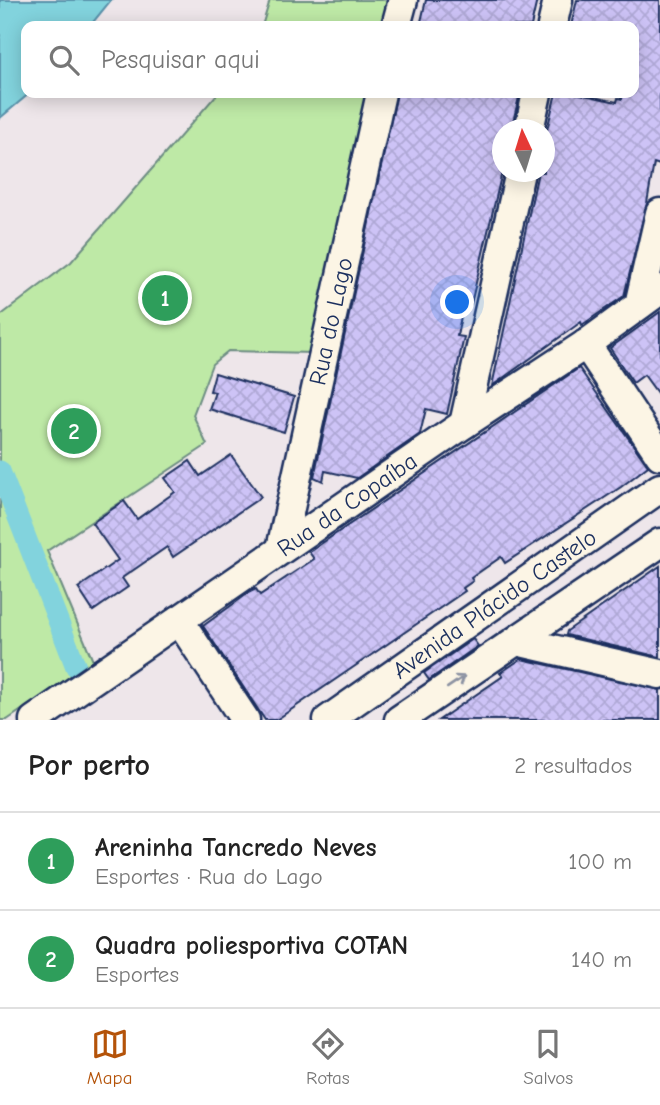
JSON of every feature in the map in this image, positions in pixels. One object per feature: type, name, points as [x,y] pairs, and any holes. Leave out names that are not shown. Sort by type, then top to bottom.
[{"type":"street","points":[[397,21],[402,0]]},
{"type":"street","points":[[553,21],[558,0]]},
{"type":"street","name":"Rua do Lago","points":[[281,549],[380,98]]},
{"type":"street","points":[[531,119],[536,98]]},
{"type":"street","points":[[464,424],[518,182]]},
{"type":"street","points":[[650,298],[660,213]]},
{"type":"street","name":"Rua da Copaíba","points":[[34,720],[650,298]]},
{"type":"street","points":[[586,344],[660,455]]},
{"type":"street","name":"Avenida Plácido Castelo","points":[[328,720],[660,488]]},
{"type":"street","name":"Avenida Plácido Castelo","points":[[399,720],[660,543]]},
{"type":"street","points":[[179,620],[245,720]]},
{"type":"street","points":[[517,641],[660,674]]},
{"type":"green space","points":[[270,0],[395,0],[390,21],[264,21]]},
{"type":"green space","points":[[214,98],[372,98],[313,353],[228,351],[212,364],[193,415],[207,445],[47,551],[93,661],[7,720],[0,720],[0,316],[71,262]]},
{"type":"water","points":[[0,0],[111,0],[94,21],[21,21],[21,98],[24,98],[0,118]]},
{"type":"building","points":[[426,0],[537,0],[532,21],[421,21]]},
{"type":"building","points":[[577,0],[660,0],[660,165],[654,163],[624,296],[582,325],[581,322],[492,386],[536,182],[555,182],[555,119],[550,119],[555,98],[598,98],[617,102],[618,98],[639,98],[639,21],[572,21]]},
{"type":"building","points":[[396,98],[519,98],[514,119],[492,119],[492,182],[500,182],[471,304],[464,302],[457,336],[464,337],[447,414],[426,409],[420,434],[357,478],[325,471],[323,481],[314,477]]},
{"type":"building","points":[[660,312],[660,397],[644,375],[633,383],[610,348]]},
{"type":"building","points":[[579,368],[648,466],[621,487],[505,563],[501,557],[471,578],[473,581],[463,588],[465,591],[276,720],[265,720],[203,626],[250,592],[256,589],[260,595],[314,559],[309,552]]},
{"type":"building","points":[[215,373],[294,397],[284,432],[209,409],[215,392],[210,391]]},
{"type":"building","points":[[231,455],[261,497],[173,557],[167,547],[122,578],[128,587],[93,611],[78,588],[118,560],[92,523],[124,501],[137,519],[175,492],[165,478],[190,461],[200,476]]},
{"type":"building","points":[[660,566],[660,657],[566,635],[567,631]]},
{"type":"building","points":[[473,639],[478,646],[429,680],[424,673]]},
{"type":"building","points":[[521,659],[660,690],[660,720],[439,720],[503,676],[500,673]]},
{"type":"waterway","points":[[0,471],[76,667]]},
{"type":"place","name":"Areninha Tancredo Neves","points":[[165,298]]},
{"type":"place","name":"Quadra poliesportiva COTAN","points":[[74,431]]}]
